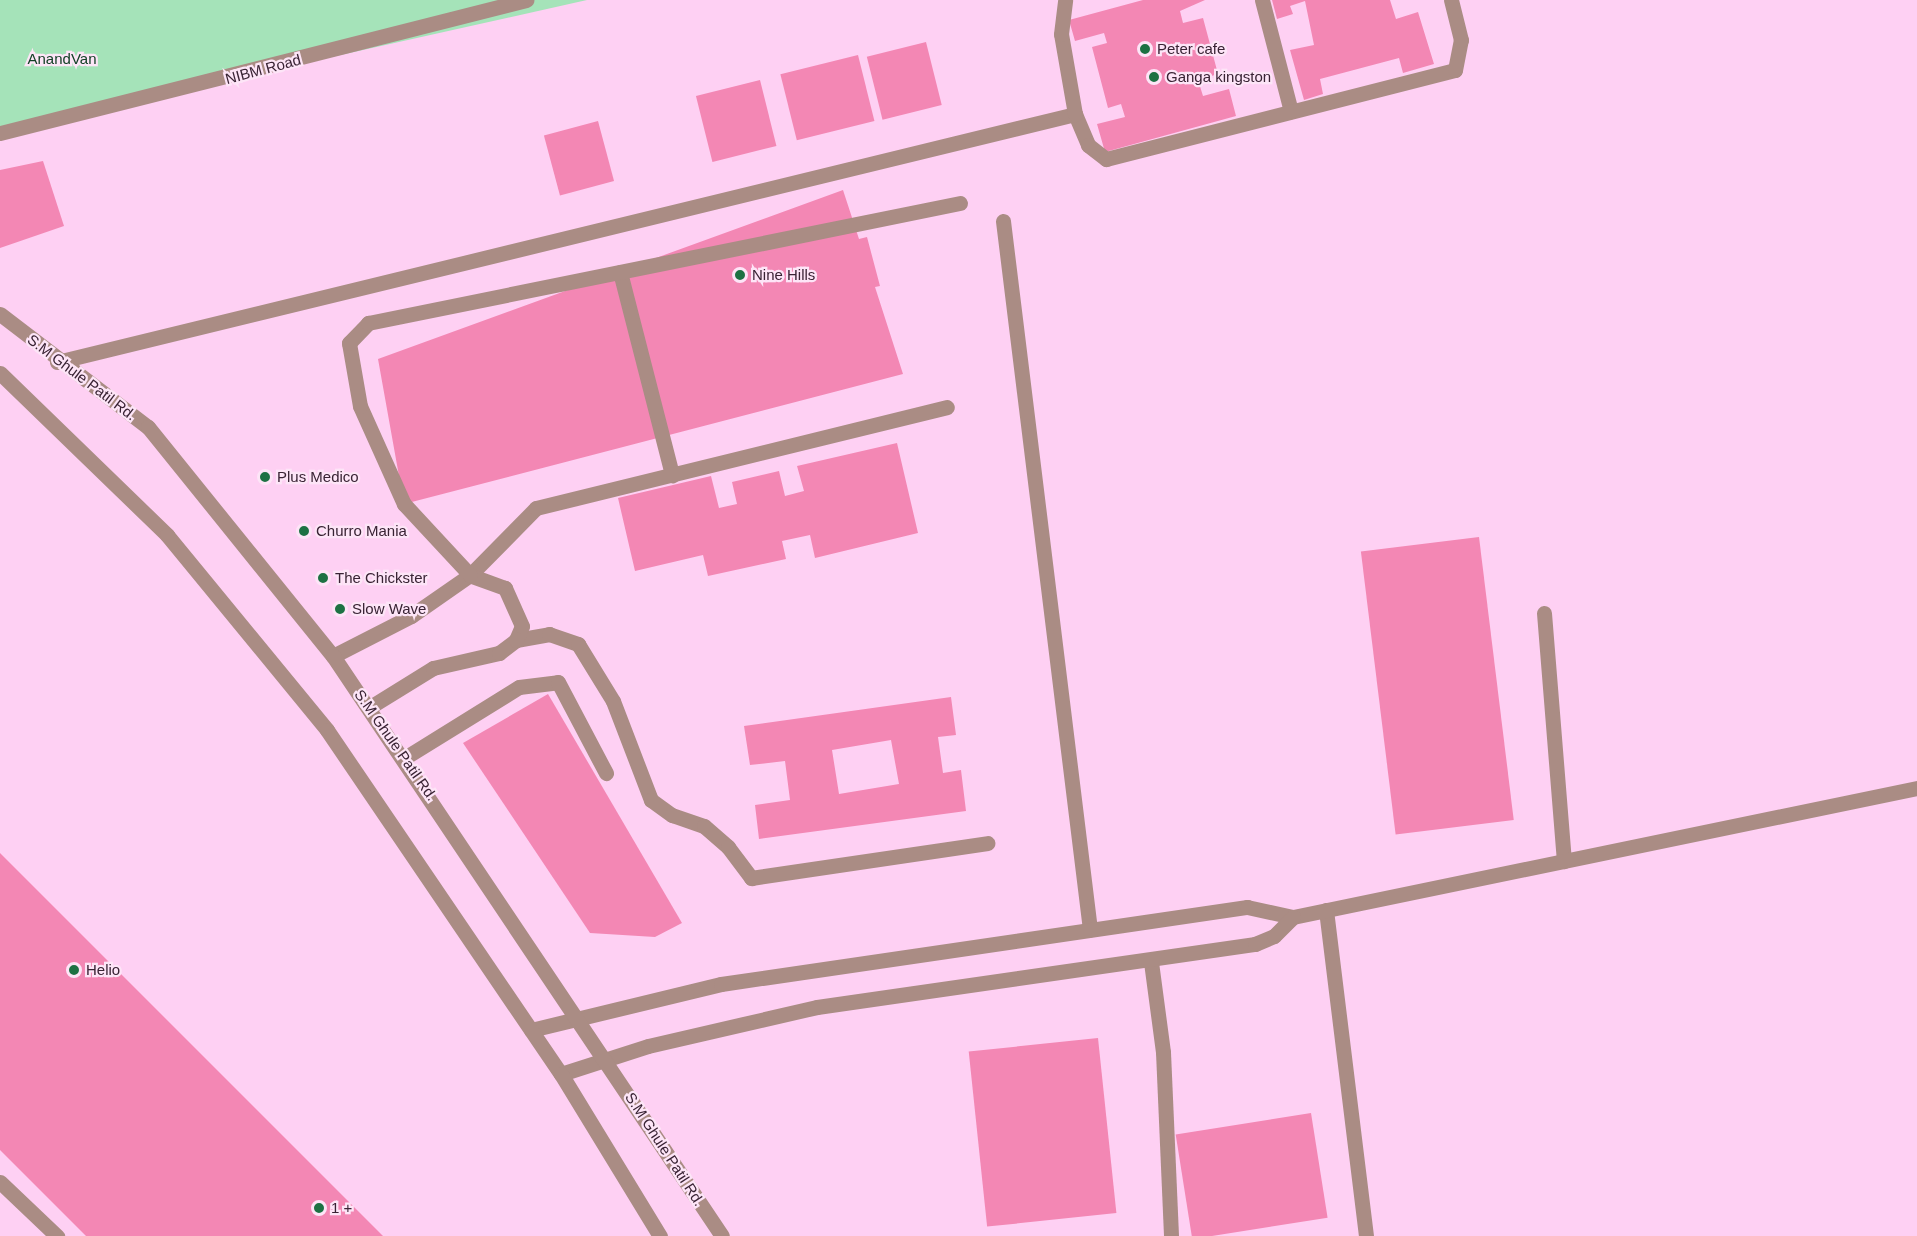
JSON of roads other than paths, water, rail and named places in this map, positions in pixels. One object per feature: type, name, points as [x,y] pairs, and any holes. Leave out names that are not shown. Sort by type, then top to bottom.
[{"type":"street","name":"NIBM Road","points":[[0,133],[526,0]]},
{"type":"street","points":[[1065,0],[1061,34],[1076,114],[1088,144],[1106,159],[1455,70],[1461,40],[1451,0]]},
{"type":"street","points":[[1262,0],[1291,111]]},
{"type":"street","points":[[57,362],[1076,114]]},
{"type":"street","points":[[516,640],[522,626],[513,597],[498,582],[470,575],[404,504],[360,406],[349,343],[368,323],[960,203]]},
{"type":"street","points":[[1003,221],[1090,930]]},
{"type":"street","points":[[620,272],[672,475]]},
{"type":"street","name":"S.M Ghule Patil Rd.","points":[[0,314],[57,362],[148,427],[333,656],[406,757],[577,1020],[606,1059],[722,1236]]},
{"type":"street","points":[[0,373],[167,535],[327,730],[561,1074],[660,1236]]},
{"type":"street","points":[[333,656],[411,616],[470,575],[536,508],[947,407]]},
{"type":"street","points":[[1544,613],[1564,861]]},
{"type":"street","points":[[370,707],[433,668],[499,653],[516,640],[549,634],[578,644],[613,701],[651,800],[672,815],[704,826],[728,847],[751,878],[987,843]]},
{"type":"street","points":[[406,757],[519,687],[558,682],[606,773]]},
{"type":"street","points":[[531,1030],[721,984],[1247,907],[1293,917],[1917,788]]},
{"type":"street","points":[[1326,910],[1366,1236]]},
{"type":"street","points":[[561,1074],[606,1059],[817,1007],[1151,962],[1256,944],[1275,936],[1293,917]]},
{"type":"street","points":[[1151,962],[1163,1052],[1171,1236]]},
{"type":"street","points":[[0,1182],[57,1236]]},
{"type":"place","name":"Peter cafe","points":[[1145,49]]},
{"type":"place","name":"Ganga kingston","points":[[1154,77]]},
{"type":"place","name":"Nine Hills","points":[[740,275]]},
{"type":"place","name":"Plus Medico","points":[[265,477]]},
{"type":"place","name":"Churro Mania","points":[[304,531]]},
{"type":"place","name":"The Chickster","points":[[323,578]]},
{"type":"place","name":"Slow Wave","points":[[340,609]]},
{"type":"place","name":"Helio","points":[[74,970]]},
{"type":"place","name":"1 +","points":[[319,1208]]},
{"type":"park label","name":"AnandVan","points":[[62,59]]}]
